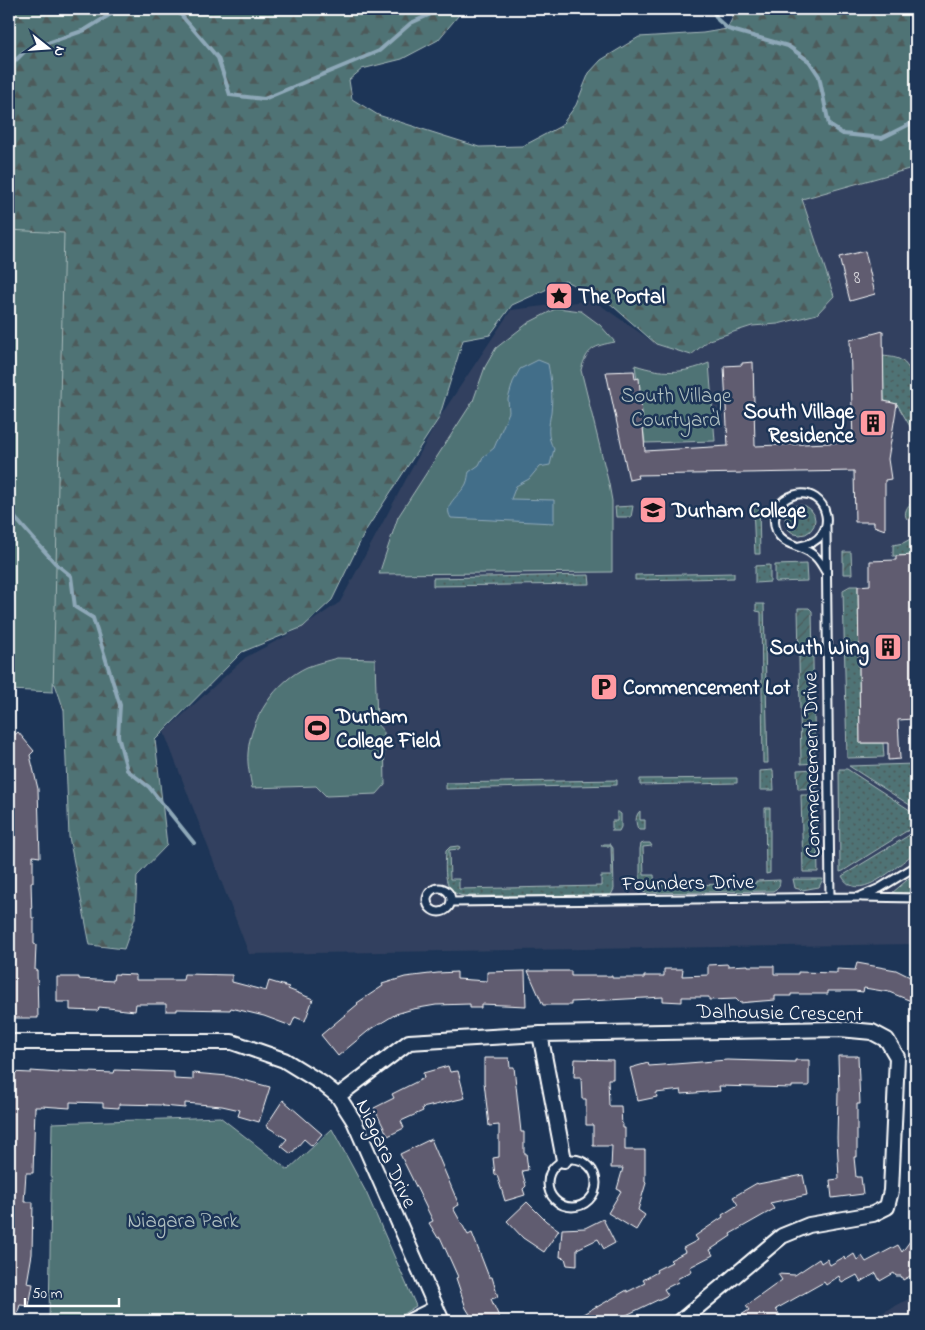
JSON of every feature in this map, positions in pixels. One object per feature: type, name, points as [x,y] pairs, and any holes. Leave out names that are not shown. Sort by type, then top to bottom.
[{"type":"street","name":"Dalhousie Crescent","points":[[338,1096],[409,1042],[540,1034],[840,1029],[872,1032],[887,1040],[897,1057],[891,1191],[887,1207],[873,1214],[808,1225],[782,1236],[681,1321]]},
{"type":"street","points":[[540,1034],[564,1160]]},
{"type":"street","name":"Niagara Drive","points":[[9,1042],[232,1042],[284,1060],[323,1084],[338,1096],[354,1121],[442,1321]]},
{"type":"street","points":[[410,1321],[436,1308]]},
{"type":"lane","name":"Commencement Drive","points":[[826,572],[814,554],[800,546],[784,541],[778,534],[774,518],[781,502],[788,497],[797,494],[813,497],[820,502],[827,518],[830,898]]},
{"type":"lane","points":[[800,546],[809,545],[817,541],[826,527]]},
{"type":"lane","name":"Founders Drive","points":[[451,902],[859,897],[880,888],[916,866]]},
{"type":"lane","points":[[859,897],[916,898]]},
{"type":"lane","points":[[564,1160],[580,1160],[592,1169],[595,1176],[594,1192],[585,1204],[577,1207],[561,1205],[550,1194],[548,1178],[557,1164],[564,1160]]},
{"type":"shaded area","name":"Durham College","points":[[916,167],[916,944],[249,954],[164,732],[246,657],[303,627],[340,602],[439,418],[511,310],[593,300],[656,344],[690,355],[709,340],[752,326],[778,324],[834,296],[801,199]]},
{"type":"shaded area","points":[[538,360],[548,364],[552,400],[549,435],[554,449],[550,465],[539,467],[529,479],[516,486],[511,499],[554,500],[554,523],[451,518],[449,513],[450,504],[466,484],[469,472],[479,465],[483,457],[494,448],[509,412],[508,399],[513,382],[520,369]]},
{"type":"shaded area","points":[[916,1295],[916,1321],[867,1321]]},
{"type":"green space","points":[[9,9],[461,9],[458,16],[438,40],[402,59],[362,69],[349,80],[352,99],[378,115],[479,147],[523,146],[561,126],[576,105],[589,73],[601,60],[639,37],[703,33],[727,29],[737,9],[916,9],[916,167],[802,199],[834,296],[817,314],[778,324],[752,326],[709,340],[691,355],[656,344],[606,300],[565,281],[512,305],[490,335],[463,340],[439,418],[366,530],[332,600],[303,627],[242,652],[155,740],[167,845],[137,876],[135,918],[124,949],[90,945],[69,837],[64,710],[55,684],[9,683]]},
{"type":"green space","points":[[9,230],[64,233],[53,692],[9,690]]},
{"type":"green space","points":[[557,308],[581,311],[600,325],[615,342],[592,349],[586,357],[581,370],[612,501],[612,572],[379,574],[398,517],[473,401],[485,367],[496,348],[528,323]]},
{"type":"green space","points":[[883,356],[900,360],[911,373],[915,392],[916,428],[911,428],[897,404],[884,401]]},
{"type":"green space","name":"South Village Courtyard","points":[[709,363],[715,441],[645,443],[635,365],[672,372],[699,367]]},
{"type":"green space","points":[[913,502],[916,503],[916,514],[907,519],[905,515],[906,510]]},
{"type":"green space","points":[[753,504],[759,504],[760,554],[755,554]]},
{"type":"green space","points":[[800,505],[806,506],[814,514],[814,526],[806,534],[800,535],[794,534],[786,526],[785,520],[786,514],[794,506]]},
{"type":"green space","points":[[633,506],[631,517],[616,517],[615,507]]},
{"type":"green space","points":[[916,536],[916,555],[893,556],[893,545],[903,543]]},
{"type":"green space","points":[[843,552],[851,552],[852,574],[843,574]]},
{"type":"green space","points":[[806,564],[807,581],[775,582],[775,565]]},
{"type":"green space","points":[[770,565],[770,582],[755,583],[755,566]]},
{"type":"green space","points":[[734,573],[734,578],[635,580],[635,575]]},
{"type":"green space","points":[[589,575],[590,584],[433,586],[433,578]]},
{"type":"green space","points":[[850,586],[858,586],[860,743],[883,743],[884,757],[847,758],[843,590]]},
{"type":"green space","points":[[756,604],[764,604],[768,763],[763,763],[761,612],[756,611]]},
{"type":"green space","points":[[798,608],[809,608],[812,611],[815,763],[801,764]]},
{"type":"green space","name":"Durham College Field","points":[[337,658],[375,659],[377,724],[384,732],[385,785],[377,794],[326,796],[316,786],[252,788],[248,762],[250,740],[259,715],[267,702],[275,691],[296,673],[307,667]]},
{"type":"green space","points":[[915,764],[916,809],[849,766]]},
{"type":"green space","points":[[816,769],[817,788],[798,789],[797,770]]},
{"type":"green space","points":[[839,769],[847,769],[916,814],[916,827],[840,872]]},
{"type":"green space","points":[[773,770],[774,790],[760,790],[760,771]]},
{"type":"green space","points":[[737,778],[737,783],[640,785],[640,779]]},
{"type":"green space","points":[[617,780],[617,785],[446,789],[446,783]]},
{"type":"green space","points":[[801,795],[816,795],[818,872],[803,872]]},
{"type":"green space","points":[[765,808],[770,808],[770,873],[766,874]]},
{"type":"green space","points":[[617,811],[621,814],[621,827],[619,831],[612,831],[612,821],[617,821]]},
{"type":"green space","points":[[640,811],[640,820],[645,820],[645,830],[639,830],[637,825],[636,817]]},
{"type":"green space","points":[[916,831],[916,852],[879,879],[868,885],[858,887],[849,884],[842,876]]},
{"type":"green space","points":[[650,843],[652,846],[643,847],[644,875],[654,875],[655,886],[756,883],[756,881],[780,880],[780,884],[773,891],[643,892],[640,888],[640,849],[641,844]]},
{"type":"green space","points":[[610,844],[613,848],[614,889],[611,895],[465,896],[452,891],[447,880],[446,851],[450,847],[458,846],[460,847],[459,849],[449,850],[450,879],[459,879],[459,889],[601,886],[601,876],[612,876],[611,846],[601,846]]},
{"type":"green space","points":[[916,873],[916,893],[892,893],[914,874]]},
{"type":"green space","points":[[793,879],[823,879],[819,887],[802,890],[795,888]]},
{"type":"green space","name":"Niagara Park","points":[[220,1117],[288,1170],[332,1129],[366,1192],[416,1306],[392,1321],[49,1321],[52,1123]]},
{"type":"building","points":[[865,251],[875,294],[850,301],[839,257]]},
{"type":"building","name":"South Village Residence","points":[[883,331],[884,401],[897,404],[888,459],[891,479],[885,480],[885,530],[874,526],[874,522],[855,522],[854,471],[637,475],[638,478],[629,480],[606,372],[634,371],[635,379],[639,378],[645,451],[728,446],[724,366],[753,362],[755,446],[853,442],[850,340]]},
{"type":"building","name":"South Wing","points":[[916,555],[916,709],[913,709],[913,719],[898,720],[900,759],[888,760],[888,743],[860,743],[858,586],[870,585],[870,561],[896,560],[896,556]]},
{"type":"building","points":[[18,732],[34,751],[30,755],[38,789],[40,857],[33,856],[33,882],[31,882],[34,944],[36,945],[35,970],[37,970],[38,1018],[11,1018],[11,1008],[9,1008],[9,844],[10,814],[15,814],[9,784],[9,740]]},
{"type":"building","points":[[857,963],[896,970],[916,980],[916,1003],[889,992],[864,988],[863,992],[828,991],[828,994],[791,994],[791,996],[775,996],[775,1000],[740,1003],[736,999],[709,1000],[709,997],[682,997],[682,1002],[663,1001],[663,997],[571,1002],[571,1005],[543,1005],[528,971],[571,971],[571,976],[644,978],[644,976],[664,976],[664,969],[683,969],[682,976],[708,975],[708,965],[728,964],[728,966],[774,966],[774,974],[798,974],[798,972],[837,973],[837,969],[855,970]]},
{"type":"building","points":[[525,971],[526,1006],[481,1004],[481,1008],[470,1008],[470,1004],[436,1005],[413,1009],[396,1014],[373,1027],[338,1056],[321,1035],[357,1003],[383,986],[382,984],[405,977],[457,972],[457,979],[487,981],[487,972]]},
{"type":"building","points":[[114,974],[136,975],[136,980],[183,980],[184,974],[232,975],[232,982],[266,991],[269,981],[289,987],[288,989],[313,999],[305,1021],[295,1017],[291,1026],[264,1016],[231,1008],[230,1010],[177,1009],[177,1011],[166,1011],[166,1004],[136,1004],[135,1011],[99,1007],[98,1011],[70,1010],[70,1002],[57,1002],[57,977],[79,977],[79,979],[113,981]]},
{"type":"building","points":[[838,1056],[858,1056],[860,1104],[857,1104],[857,1157],[854,1157],[856,1177],[861,1177],[863,1194],[832,1198],[830,1180],[839,1179],[837,1138]]},
{"type":"building","points":[[484,1058],[509,1058],[510,1067],[514,1067],[521,1132],[524,1132],[524,1153],[526,1153],[528,1170],[522,1171],[526,1186],[523,1189],[525,1195],[505,1201],[497,1175],[495,1175],[493,1158],[499,1157],[499,1125],[489,1126],[484,1082]]},
{"type":"building","points":[[575,1059],[613,1060],[613,1079],[608,1079],[609,1106],[621,1106],[622,1128],[625,1128],[625,1150],[645,1150],[646,1183],[638,1210],[645,1215],[636,1230],[608,1213],[621,1191],[617,1189],[623,1168],[611,1168],[612,1146],[593,1146],[593,1125],[586,1125],[586,1099],[582,1099],[581,1077],[574,1077]]},
{"type":"building","points":[[727,1060],[795,1062],[795,1060],[809,1060],[809,1086],[792,1086],[792,1088],[719,1086],[720,1091],[682,1094],[681,1090],[656,1093],[657,1097],[638,1101],[630,1068],[648,1063],[649,1066]]},
{"type":"building","points":[[448,1066],[450,1072],[458,1071],[465,1098],[422,1108],[423,1111],[401,1121],[404,1128],[388,1136],[374,1108],[394,1098],[392,1094],[424,1078],[423,1073]]},
{"type":"building","points":[[115,1070],[174,1072],[174,1079],[193,1080],[193,1073],[228,1076],[270,1087],[259,1122],[238,1116],[240,1110],[222,1106],[185,1103],[185,1108],[162,1105],[119,1104],[119,1108],[103,1107],[103,1103],[70,1102],[70,1108],[35,1107],[33,1173],[26,1173],[24,1202],[33,1202],[32,1254],[27,1283],[33,1284],[29,1306],[20,1305],[15,1321],[9,1321],[9,1072],[114,1073]]},
{"type":"building","points":[[283,1100],[322,1134],[312,1146],[304,1139],[291,1154],[281,1146],[287,1139],[266,1126]]},
{"type":"building","points":[[431,1139],[459,1205],[453,1208],[468,1235],[472,1233],[489,1277],[492,1277],[498,1297],[491,1299],[501,1321],[474,1321],[466,1308],[456,1278],[458,1277],[440,1237],[438,1238],[429,1223],[433,1221],[400,1154]]},
{"type":"building","points":[[803,1175],[807,1195],[770,1203],[774,1209],[730,1234],[731,1236],[710,1250],[713,1255],[690,1267],[692,1271],[677,1279],[678,1282],[664,1289],[668,1295],[614,1321],[571,1321],[627,1290],[627,1292],[645,1283],[643,1280],[657,1272],[656,1270],[672,1262],[670,1260],[685,1252],[683,1248],[698,1240],[695,1236],[738,1205],[733,1197],[757,1183]]},
{"type":"building","points":[[527,1202],[546,1221],[559,1230],[544,1252],[523,1238],[507,1221]]},
{"type":"building","points":[[603,1219],[615,1243],[604,1249],[598,1239],[577,1249],[577,1266],[567,1265],[565,1258],[560,1257],[562,1229],[585,1228]]},
{"type":"building","points":[[916,1233],[916,1266],[909,1270],[912,1275],[903,1280],[901,1276],[896,1276],[894,1273],[880,1281],[876,1273],[861,1282],[857,1275],[842,1283],[839,1276],[826,1285],[824,1282],[776,1309],[780,1316],[771,1321],[732,1321],[749,1310],[746,1306],[782,1280],[778,1274],[795,1275],[819,1259],[821,1263],[827,1259],[830,1265],[844,1257],[845,1260],[854,1254],[857,1260],[862,1256],[866,1262],[898,1245],[902,1252]]},
{"type":"waterway","points":[[9,72],[13,63],[25,51],[85,30],[119,9]]},
{"type":"waterway","points":[[176,9],[218,58],[230,95],[264,99],[379,51],[411,23],[442,9]]},
{"type":"waterway","points":[[712,9],[718,20],[728,29],[788,46],[809,61],[819,76],[829,125],[843,134],[882,138],[916,121]]},
{"type":"waterway","points":[[9,511],[55,563],[71,576],[75,607],[93,618],[120,705],[118,736],[127,770],[149,787],[194,843]]},
{"type":"place","name":"The Portal","points":[[559,296]]},
{"type":"place","name":"South Village Residence","points":[[873,423]]},
{"type":"place","name":"Durham College","points":[[653,510]]},
{"type":"place","name":"South Wing","points":[[888,647]]},
{"type":"place","name":"Commencement Lot","points":[[604,687]]},
{"type":"place","name":"Durham College Field","points":[[317,728]]}]
